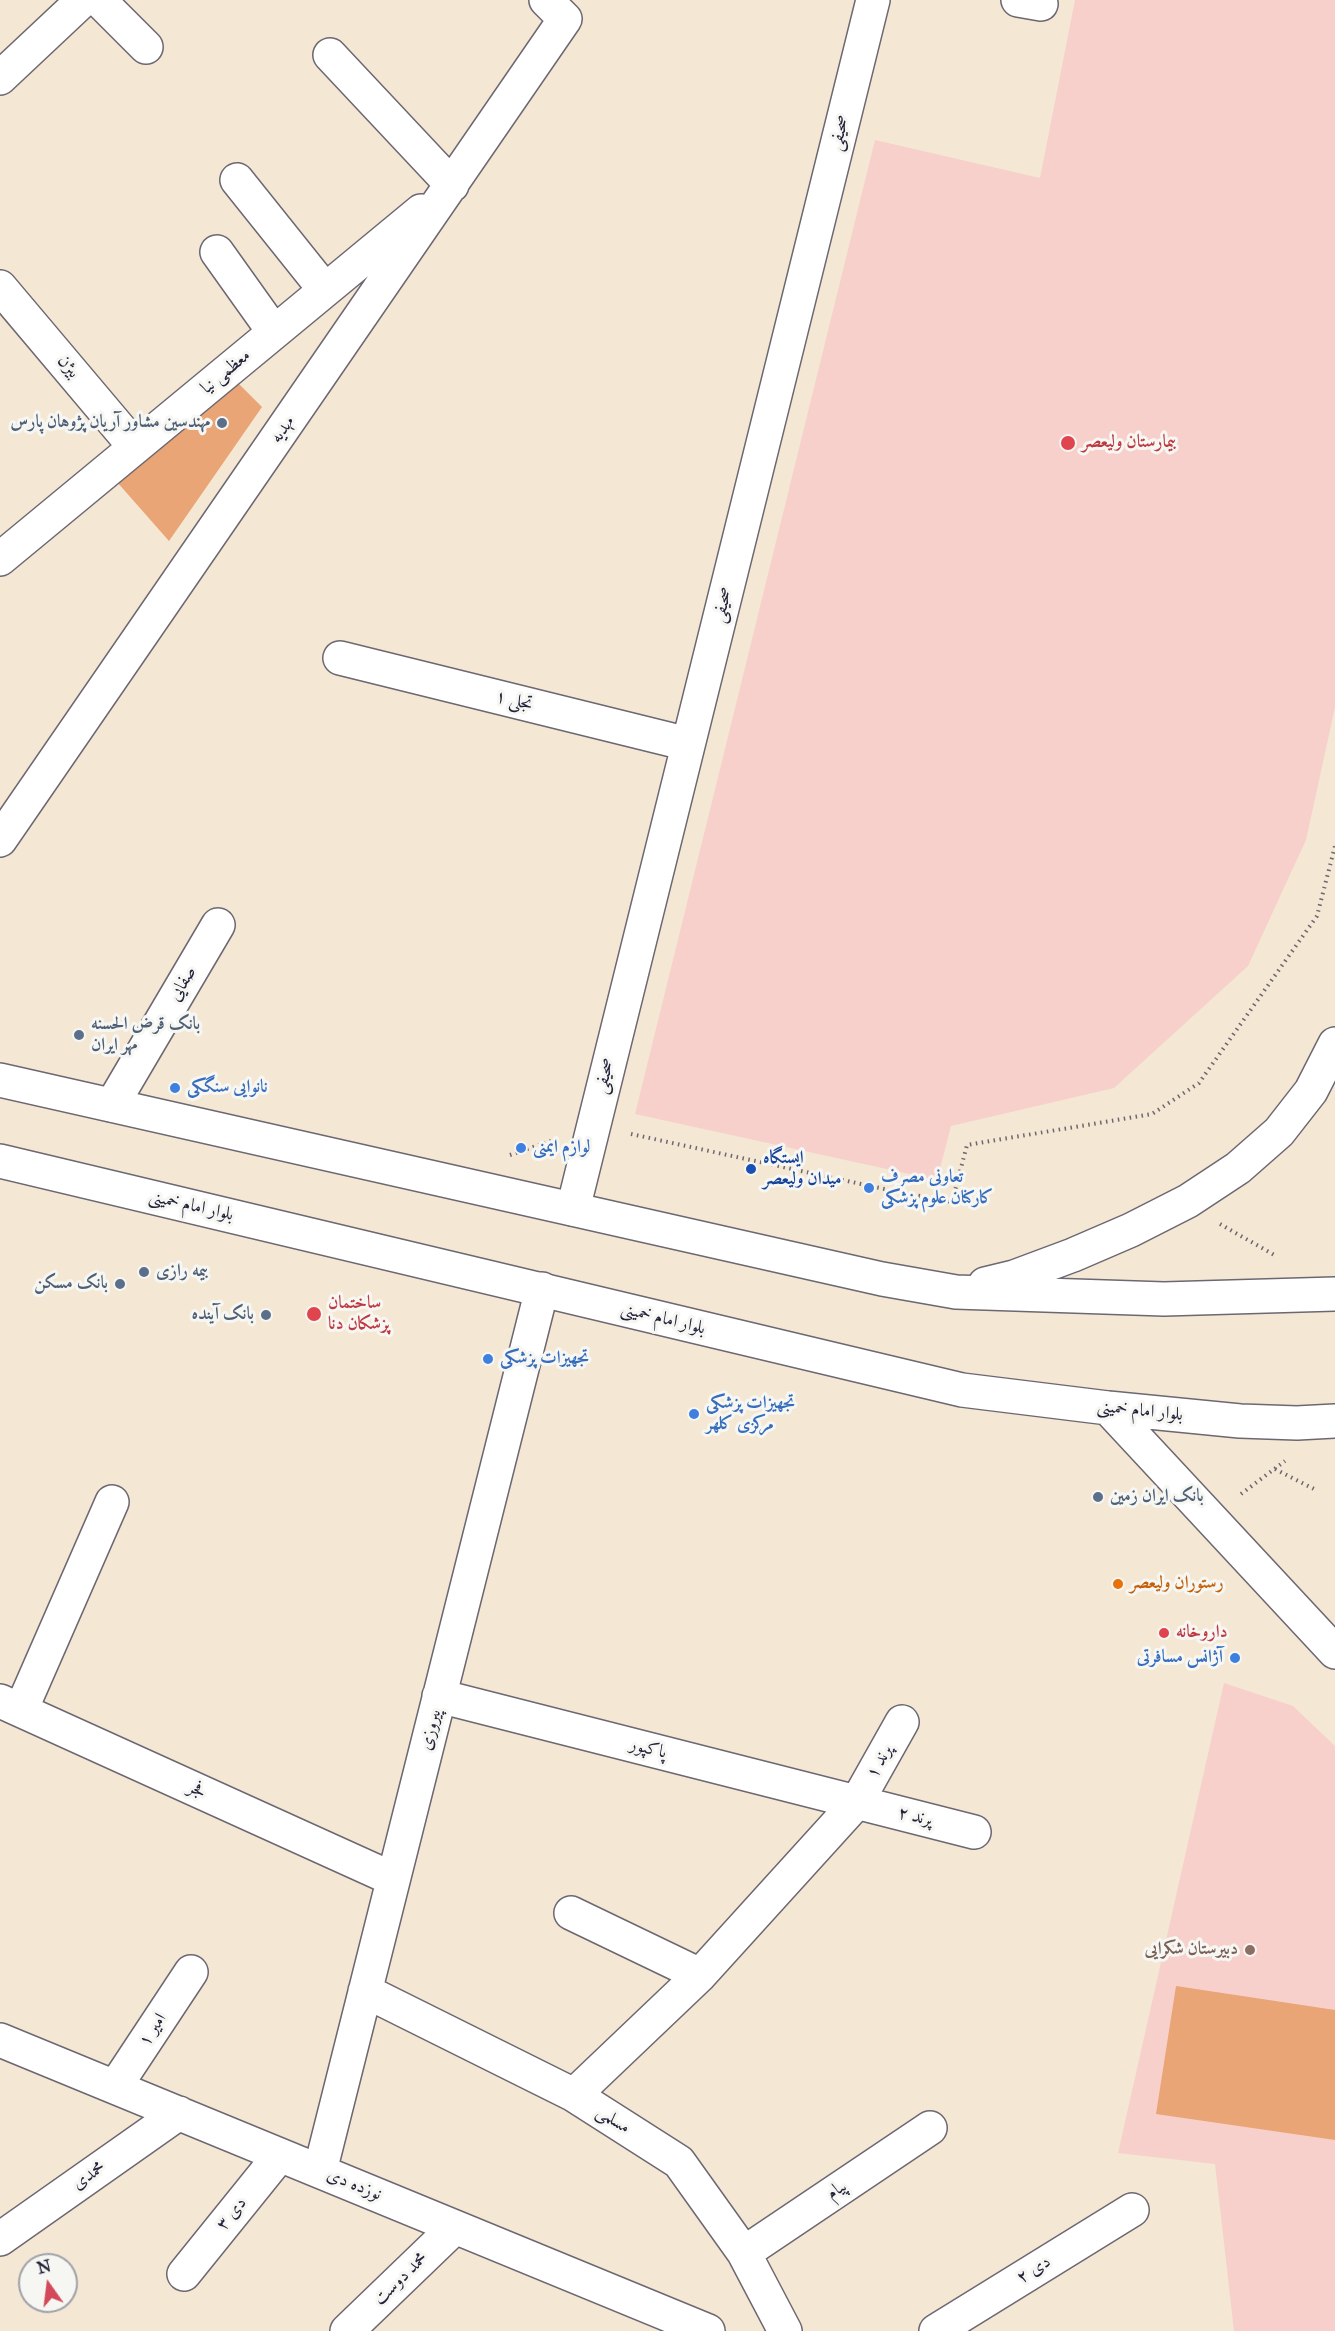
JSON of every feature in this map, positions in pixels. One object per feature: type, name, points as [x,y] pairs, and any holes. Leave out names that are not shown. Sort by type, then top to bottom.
[{"type":"street","points":[[0,78],[83,0]]},
{"type":"street","points":[[99,0],[146,47]]},
{"type":"street","name":"صحیفی","points":[[573,1209],[873,0]]},
{"type":"street","name":"مهدیه","points":[[0,840],[452,185],[555,10]]},
{"type":"street","points":[[330,54],[452,185]]},
{"type":"street","points":[[237,180],[325,290]]},
{"type":"street","name":"معظمی نیا","points":[[0,559],[452,185]]},
{"type":"street","points":[[217,252],[274,332]]},
{"type":"street","name":"بیژن","points":[[0,287],[135,447]]},
{"type":"street","name":"تجلی ١","points":[[340,658],[688,744]]},
{"type":"street","name":"صفایی","points":[[112,1105],[218,925]]},
{"type":"street","points":[[956,1292],[1014,1277],[1073,1255],[1188,1202],[1238,1168],[1279,1132],[1311,1091],[1335,1044]]},
{"type":"street","points":[[0,1080],[882,1279],[956,1292],[1164,1299],[1335,1294]]},
{"type":"street","name":"بلوار امام خمینی","points":[[0,1161],[962,1390],[1107,1408],[1240,1421],[1297,1423],[1335,1421]]},
{"type":"street","name":"پیروزی","points":[[320,2171],[542,1289]]},
{"type":"street","points":[[1107,1408],[1335,1652]]},
{"type":"street","points":[[11,1706],[112,1502]]},
{"type":"street","name":"پاکپور","points":[[440,1696],[857,1802]]},
{"type":"street","name":"فجر","points":[[11,1706],[393,1879]]},
{"type":"street","name":"پرند ۱","points":[[574,2095],[700,1975],[857,1802],[902,1722]]},
{"type":"street","name":"پرند ۲","points":[[857,1802],[974,1832]]},
{"type":"street","points":[[571,1913],[700,1975]]},
{"type":"street","name":"امیر ۱","points":[[115,2087],[190,1972]]},
{"type":"street","name":"مسلمی","points":[[365,1991],[574,2095],[679,2162],[744,2253],[785,2331]]},
{"type":"street","name":"نوزده دی","points":[[0,2040],[699,2330]]},
{"type":"street","name":"محمدی","points":[[0,2239],[179,2113]]},
{"type":"street","name":"پیام","points":[[744,2253],[930,2128]]},
{"type":"street","name":"دی ۳","points":[[184,2274],[280,2155]]},
{"type":"street","name":"دی ۲","points":[[936,2331],[1132,2210]]},
{"type":"street","name":"محمد دوست","points":[[347,2331],[455,2227]]},
{"type":"path","points":[[509,1156],[593,1126],[952,1202],[967,1145],[1152,1114],[1199,1083],[1317,916],[1335,846]]},
{"type":"path","points":[[1214,1221],[1280,1259]]},
{"type":"path","points":[[1238,1497],[1291,1456]]},
{"type":"path","points":[[1275,1469],[1316,1490]]},
{"type":"shaded area","name":"بیمارستان ولیعصر","points":[[1075,0],[1335,0],[1335,707],[1306,840],[1248,966],[1114,1088],[951,1126],[937,1180],[635,1114],[875,140],[1040,178]]},
{"type":"shaded area","name":"دبیرستان شکرایی","points":[[1224,1683],[1293,1706],[1335,1746],[1335,2331],[1234,2331],[1215,2164],[1118,2153]]},
{"type":"building","points":[[235,380],[262,407],[169,541],[117,482]]},
{"type":"building","points":[[1176,1986],[1335,2010],[1335,2140],[1156,2114]]},
{"type":"place","name":"مهندسین مشاور آریان پژوهان پارس","points":[[222,423]]},
{"type":"place","name":"بیمارستان ولیعصر","points":[[1068,443]]},
{"type":"place","name":"بانک قرض الحسنه مهر ایران","points":[[79,1035]]},
{"type":"place","name":"نانوایی سنگکی","points":[[175,1088]]},
{"type":"place","name":"لوازم ایمنی","points":[[521,1148]]},
{"type":"place","name":"ایستگاه میدان ولیعصر","points":[[751,1169]]},
{"type":"place","name":"تعاونی مصرف کارکنان علوم پزشکی","points":[[869,1188]]},
{"type":"place","name":"بیمه رازی","points":[[144,1272]]},
{"type":"place","name":"بانک مسکن","points":[[120,1284]]},
{"type":"place","name":"ساختمان پزشکان دنا","points":[[314,1314]]},
{"type":"place","name":"بانک آینده","points":[[266,1315]]},
{"type":"place","name":"تجهیزات پزشکی","points":[[488,1359]]},
{"type":"place","name":"تجهیزات پزشکی مرکزی کلهر","points":[[694,1414]]},
{"type":"place","name":"بانک ایران زمین","points":[[1098,1497]]},
{"type":"place","name":"رستوران ولیعصر","points":[[1118,1584]]},
{"type":"place","name":"داروخانه","points":[[1164,1633]]},
{"type":"place","name":"آژانس مسافرتی","points":[[1235,1658]]},
{"type":"place","name":"دبیرستان شکرایی","points":[[1250,1950]]}]
